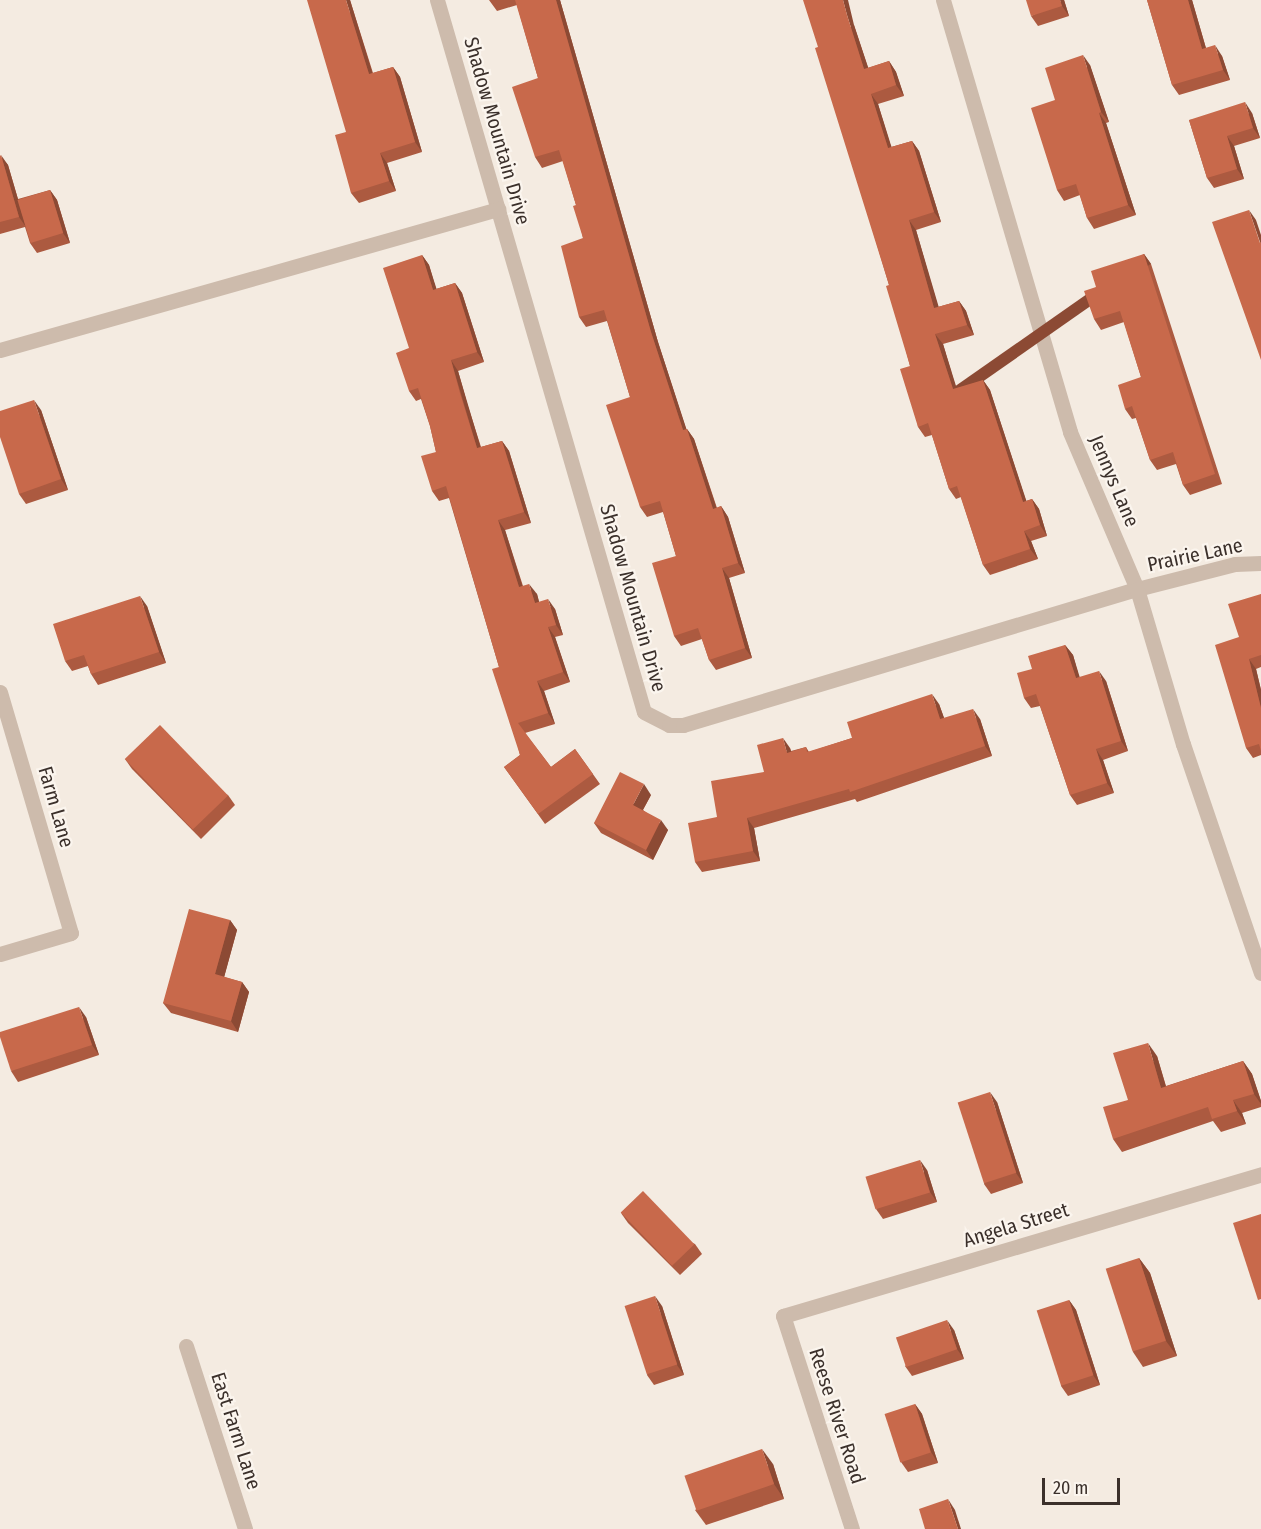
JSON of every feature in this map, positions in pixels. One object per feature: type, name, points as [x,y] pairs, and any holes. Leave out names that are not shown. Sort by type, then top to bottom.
[{"type":"street","name":"Shadow Mountain Drive","points":[[437,0],[644,712],[669,725],[683,724],[1137,589]]},
{"type":"street","name":"Jennys Lane","points":[[943,0],[1070,432],[1137,589],[1183,744],[1261,973]]},
{"type":"street","points":[[0,350],[498,209]]},
{"type":"street","name":"Prairie Lane","points":[[1137,589],[1235,564],[1261,563]]},
{"type":"street","name":"Farm Lane","points":[[0,692],[71,933],[0,954]]},
{"type":"street","name":"Angela Street","points":[[783,1316],[1261,1174]]},
{"type":"street","name":"Reese River Road","points":[[783,1316],[852,1529]]},
{"type":"street","name":"East Farm Lane","points":[[186,1346],[246,1529]]},
{"type":"building","points":[[307,0],[346,0],[369,74],[393,67],[415,142],[380,153],[389,181],[351,193],[335,135],[346,132]]},
{"type":"building","points":[[515,0],[556,0],[651,332],[683,430],[687,429],[713,509],[721,506],[738,563],[722,568],[745,648],[709,660],[698,628],[674,636],[652,563],[676,556],[660,501],[640,507],[606,405],[630,397],[604,310],[579,317],[561,246],[583,238],[573,206],[576,205],[559,150],[535,157],[512,87],[538,78]]},
{"type":"building","points":[[803,0],[843,0],[864,69],[889,61],[896,85],[871,94],[888,148],[912,141],[934,212],[909,220],[934,308],[959,301],[967,325],[935,334],[953,389],[983,380],[1023,502],[1032,499],[1040,525],[1024,531],[1030,549],[983,565],[957,486],[949,489],[928,423],[918,427],[900,369],[910,366],[886,286],[889,285],[815,48],[818,47]]},
{"type":"building","points":[[1026,0],[1060,0],[1062,6],[1031,16]]},
{"type":"building","points":[[1147,0],[1188,0],[1202,49],[1215,45],[1223,70],[1172,85]]},
{"type":"building","points":[[1083,55],[1128,205],[1087,218],[1076,184],[1057,190],[1031,108],[1055,100],[1045,68]]},
{"type":"building","points":[[1245,102],[1253,128],[1227,136],[1237,169],[1207,178],[1189,120]]},
{"type":"building","points":[[0,156],[19,217],[0,222]]},
{"type":"building","points":[[50,190],[63,233],[31,243],[17,200]]},
{"type":"building","points":[[1249,210],[1261,242],[1261,360],[1212,222]]},
{"type":"building","points":[[1144,254],[1215,474],[1183,485],[1173,452],[1150,460],[1132,406],[1125,409],[1118,385],[1141,377],[1120,311],[1094,319],[1084,291],[1096,287],[1091,271]]},
{"type":"building","points":[[422,255],[433,290],[455,283],[477,352],[451,360],[460,393],[477,448],[502,441],[524,512],[498,520],[519,587],[529,584],[535,603],[548,599],[556,625],[548,627],[563,672],[537,681],[548,713],[518,723],[551,767],[575,749],[593,774],[538,814],[504,767],[520,755],[492,669],[499,667],[446,486],[432,491],[421,456],[436,452],[418,388],[409,391],[396,353],[409,348],[383,268]]},
{"type":"building","points":[[34,400],[61,479],[19,494],[0,437],[0,411]]},
{"type":"building","points":[[1261,594],[1261,655],[1249,659],[1261,708],[1261,751],[1259,744],[1246,748],[1215,645],[1239,637],[1228,604]]},
{"type":"building","points":[[140,596],[159,652],[91,674],[84,655],[65,661],[53,624]]},
{"type":"building","points":[[1065,645],[1076,678],[1099,671],[1121,741],[1096,749],[1107,783],[1070,795],[1036,694],[1024,698],[1017,673],[1032,669],[1028,656]]},
{"type":"building","points":[[932,694],[940,719],[973,709],[985,746],[850,792],[849,789],[747,818],[753,851],[695,862],[688,823],[717,817],[711,781],[764,772],[757,745],[783,738],[787,753],[806,747],[807,752],[852,738],[847,722]]},
{"type":"building","points":[[160,725],[228,795],[193,830],[125,759]]},
{"type":"building","points":[[620,772],[644,784],[633,805],[661,820],[646,850],[594,823]]},
{"type":"building","points":[[189,909],[230,920],[215,974],[242,982],[231,1021],[163,1003]]},
{"type":"building","points":[[79,1007],[92,1045],[11,1071],[0,1032]]},
{"type":"building","points":[[1148,1043],[1161,1088],[1243,1061],[1254,1094],[1233,1100],[1237,1111],[1212,1119],[1208,1107],[1113,1139],[1103,1107],[1128,1100],[1113,1053]]},
{"type":"building","points":[[990,1092],[1016,1173],[984,1183],[958,1103]]},
{"type":"building","points":[[920,1160],[930,1193],[875,1209],[865,1177]]},
{"type":"building","points":[[643,1191],[694,1244],[672,1266],[621,1213]]},
{"type":"building","points":[[1261,1214],[1261,1299],[1258,1300],[1233,1223]]},
{"type":"building","points":[[1139,1258],[1166,1341],[1133,1352],[1106,1269]]},
{"type":"building","points":[[655,1296],[677,1364],[647,1374],[625,1306]]},
{"type":"building","points":[[1069,1300],[1093,1375],[1061,1386],[1037,1311]]},
{"type":"building","points":[[947,1320],[957,1349],[906,1367],[896,1338]]},
{"type":"building","points":[[915,1404],[931,1453],[900,1462],[885,1414]]},
{"type":"building","points":[[762,1449],[774,1484],[697,1511],[684,1476]]},
{"type":"building","points":[[948,1499],[958,1529],[925,1529],[919,1509]]}]
